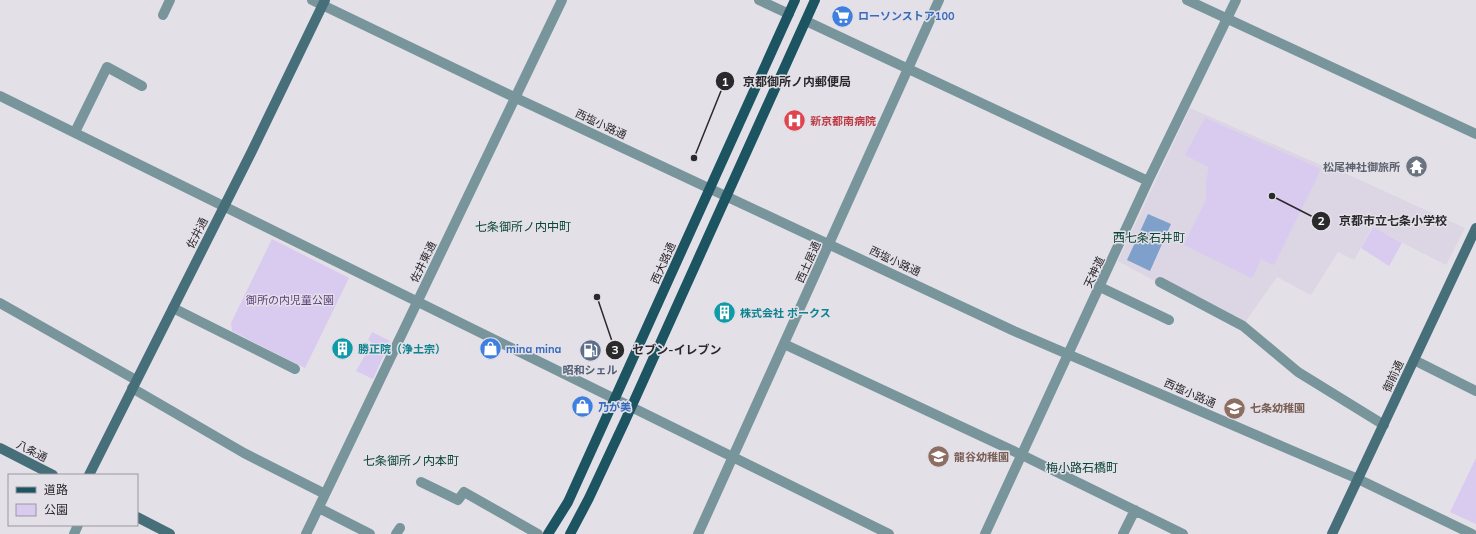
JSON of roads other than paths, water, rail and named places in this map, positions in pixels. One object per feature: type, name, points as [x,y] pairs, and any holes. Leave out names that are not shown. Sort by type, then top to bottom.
[{"type":"main road","name":"西大路通","points":[[548,534],[568,502],[795,0]]},
{"type":"main road","points":[[570,534],[589,498],[631,407],[815,0]]},
{"type":"street","points":[[162,15],[170,0]]},
{"type":"street","name":"西塩小路通","points":[[312,0],[323,3],[516,98],[1069,355],[1131,380],[1358,479],[1472,534]]},
{"type":"street","name":"佐井東通","points":[[306,534],[562,0]]},
{"type":"street","points":[[759,0],[789,14]]},
{"type":"street","name":"西土居通","points":[[698,534],[939,0]]},
{"type":"street","points":[[1187,0],[1476,134]]},
{"type":"street","name":"天神道","points":[[985,534],[1069,355],[1148,181],[1236,0]]},
{"type":"street","name":"佐井通","points":[[89,474],[224,206],[323,3]]},
{"type":"street","points":[[806,21],[1148,181]]},
{"type":"street","points":[[75,132],[107,67],[142,86]]},
{"type":"street","points":[[0,96],[889,534]]},
{"type":"street","name":"御前通","points":[[1332,534],[1414,360],[1473,241],[1476,228]]},
{"type":"street","points":[[1160,282],[1243,326],[1298,372],[1384,425]]},
{"type":"street","points":[[1100,287],[1170,320]]},
{"type":"street","points":[[0,303],[244,453],[325,494]]},
{"type":"street","points":[[173,308],[295,369]]},
{"type":"street","points":[[784,344],[1022,455],[1183,534]]},
{"type":"street","points":[[1414,360],[1476,391]]},
{"type":"street","name":"八条通","points":[[0,448],[51,474]]},
{"type":"street","points":[[421,482],[458,500],[464,492],[538,534]]},
{"type":"street","points":[[319,508],[370,534]]},
{"type":"street","points":[[1123,534],[1135,510]]},
{"type":"street","points":[[138,518],[170,534]]},
{"type":"water","points":[[1148,214],[1171,224],[1150,271],[1127,260]]},
{"type":"place","name":"ローソンストア100","points":[[842,16]]},
{"type":"place","name":"新京都南病院","points":[[794,121]]},
{"type":"place","name":"京都御所ノ内郵便局","points":[[694,158]]},
{"type":"place","name":"松尾神社御旅所","points":[[1416,167]]},
{"type":"place","name":"京都市立七条小学校","points":[[1272,196]]},
{"type":"place","name":"セブン-イレブン","points":[[597,297]]},
{"type":"place","name":"株式会社 ボークス","points":[[724,313]]},
{"type":"place","name":"勝正院（浄土宗）","points":[[342,349]]},
{"type":"place","name":"mina mina","points":[[490,349]]},
{"type":"place","name":"昭和シェル","points":[[590,350]]},
{"type":"place","name":"乃が美","points":[[583,407]]},
{"type":"place","name":"七条幼稚園","points":[[1235,408]]},
{"type":"place","name":"龍谷幼稚園","points":[[938,457]]},
{"type":"district","name":"七条御所ノ内中町","points":[[523,226]]},
{"type":"district","name":"西七条石井町","points":[[1149,237]]},
{"type":"district","name":"七条御所ノ内本町","points":[[411,460]]},
{"type":"district","name":"梅小路石橋町","points":[[1082,467]]},
{"type":"park label","name":"御所の内児童公園","points":[[290,300]]}]
